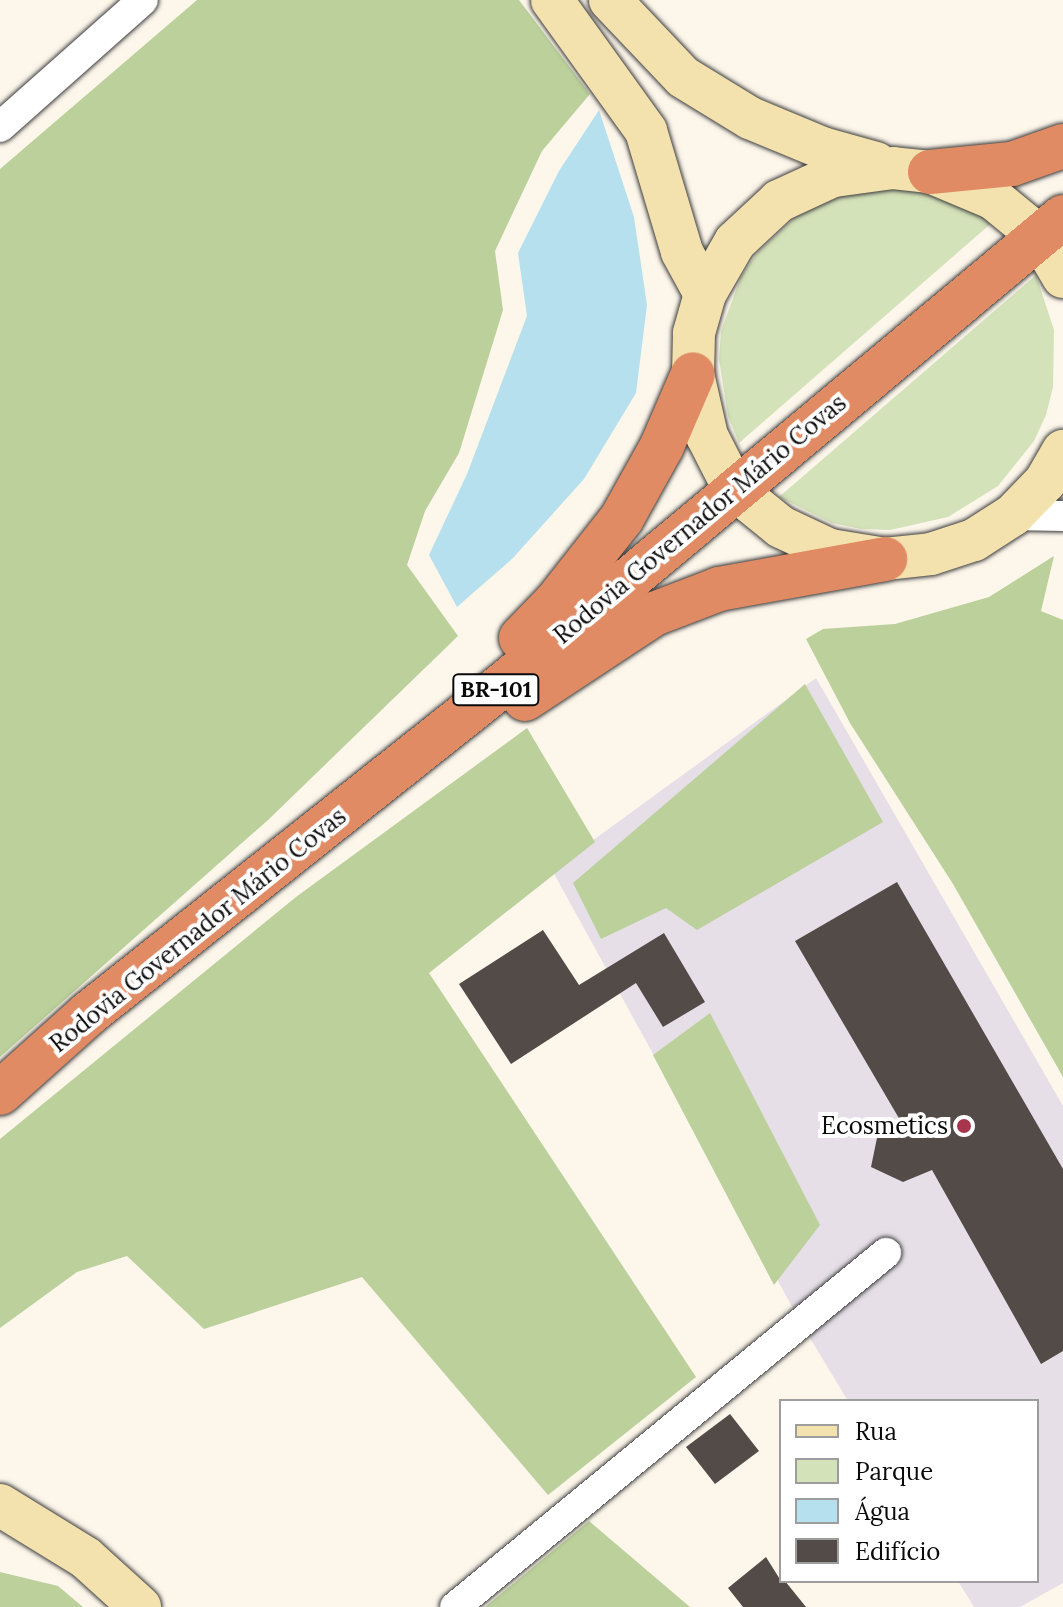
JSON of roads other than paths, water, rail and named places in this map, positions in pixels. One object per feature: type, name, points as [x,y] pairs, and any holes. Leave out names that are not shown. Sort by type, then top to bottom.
[{"type":"highway","points":[[912,170],[1012,164],[1063,146]]},
{"type":"highway","name":"Rodovia Governador Mário Covas","points":[[0,1093],[88,1014],[254,886],[505,683],[1051,226]]},
{"type":"highway","points":[[254,886],[308,824],[365,770],[494,665],[556,602],[622,518],[662,446],[693,374]]},
{"type":"highway","points":[[254,886],[295,866],[545,684],[654,614],[719,589],[885,559]]},
{"type":"main road","points":[[552,0],[646,131],[682,252],[705,294]]},
{"type":"main road","points":[[610,0],[683,77],[750,118],[822,148],[912,170],[994,199],[1051,226],[1063,277]]},
{"type":"main road","points":[[912,170],[833,176],[779,201],[735,242],[705,294],[694,333],[693,374],[707,436],[734,489],[781,527],[830,550],[885,559],[931,554],[974,540],[1013,515],[1045,482],[1063,451]]},
{"type":"main road","points":[[0,1505],[86,1558],[140,1607]]},
{"type":"street","points":[[0,127],[143,0]]},
{"type":"street","points":[[1013,515],[1063,516]]},
{"type":"street","points":[[455,1607],[886,1253]]},
{"type":"water","points":[[599,110],[634,217],[647,305],[636,393],[584,479],[513,558],[457,607],[429,555],[467,474],[527,316],[518,253],[559,171]]},
{"type":"place","name":"Ecosmetics","points":[[964,1126]]}]
